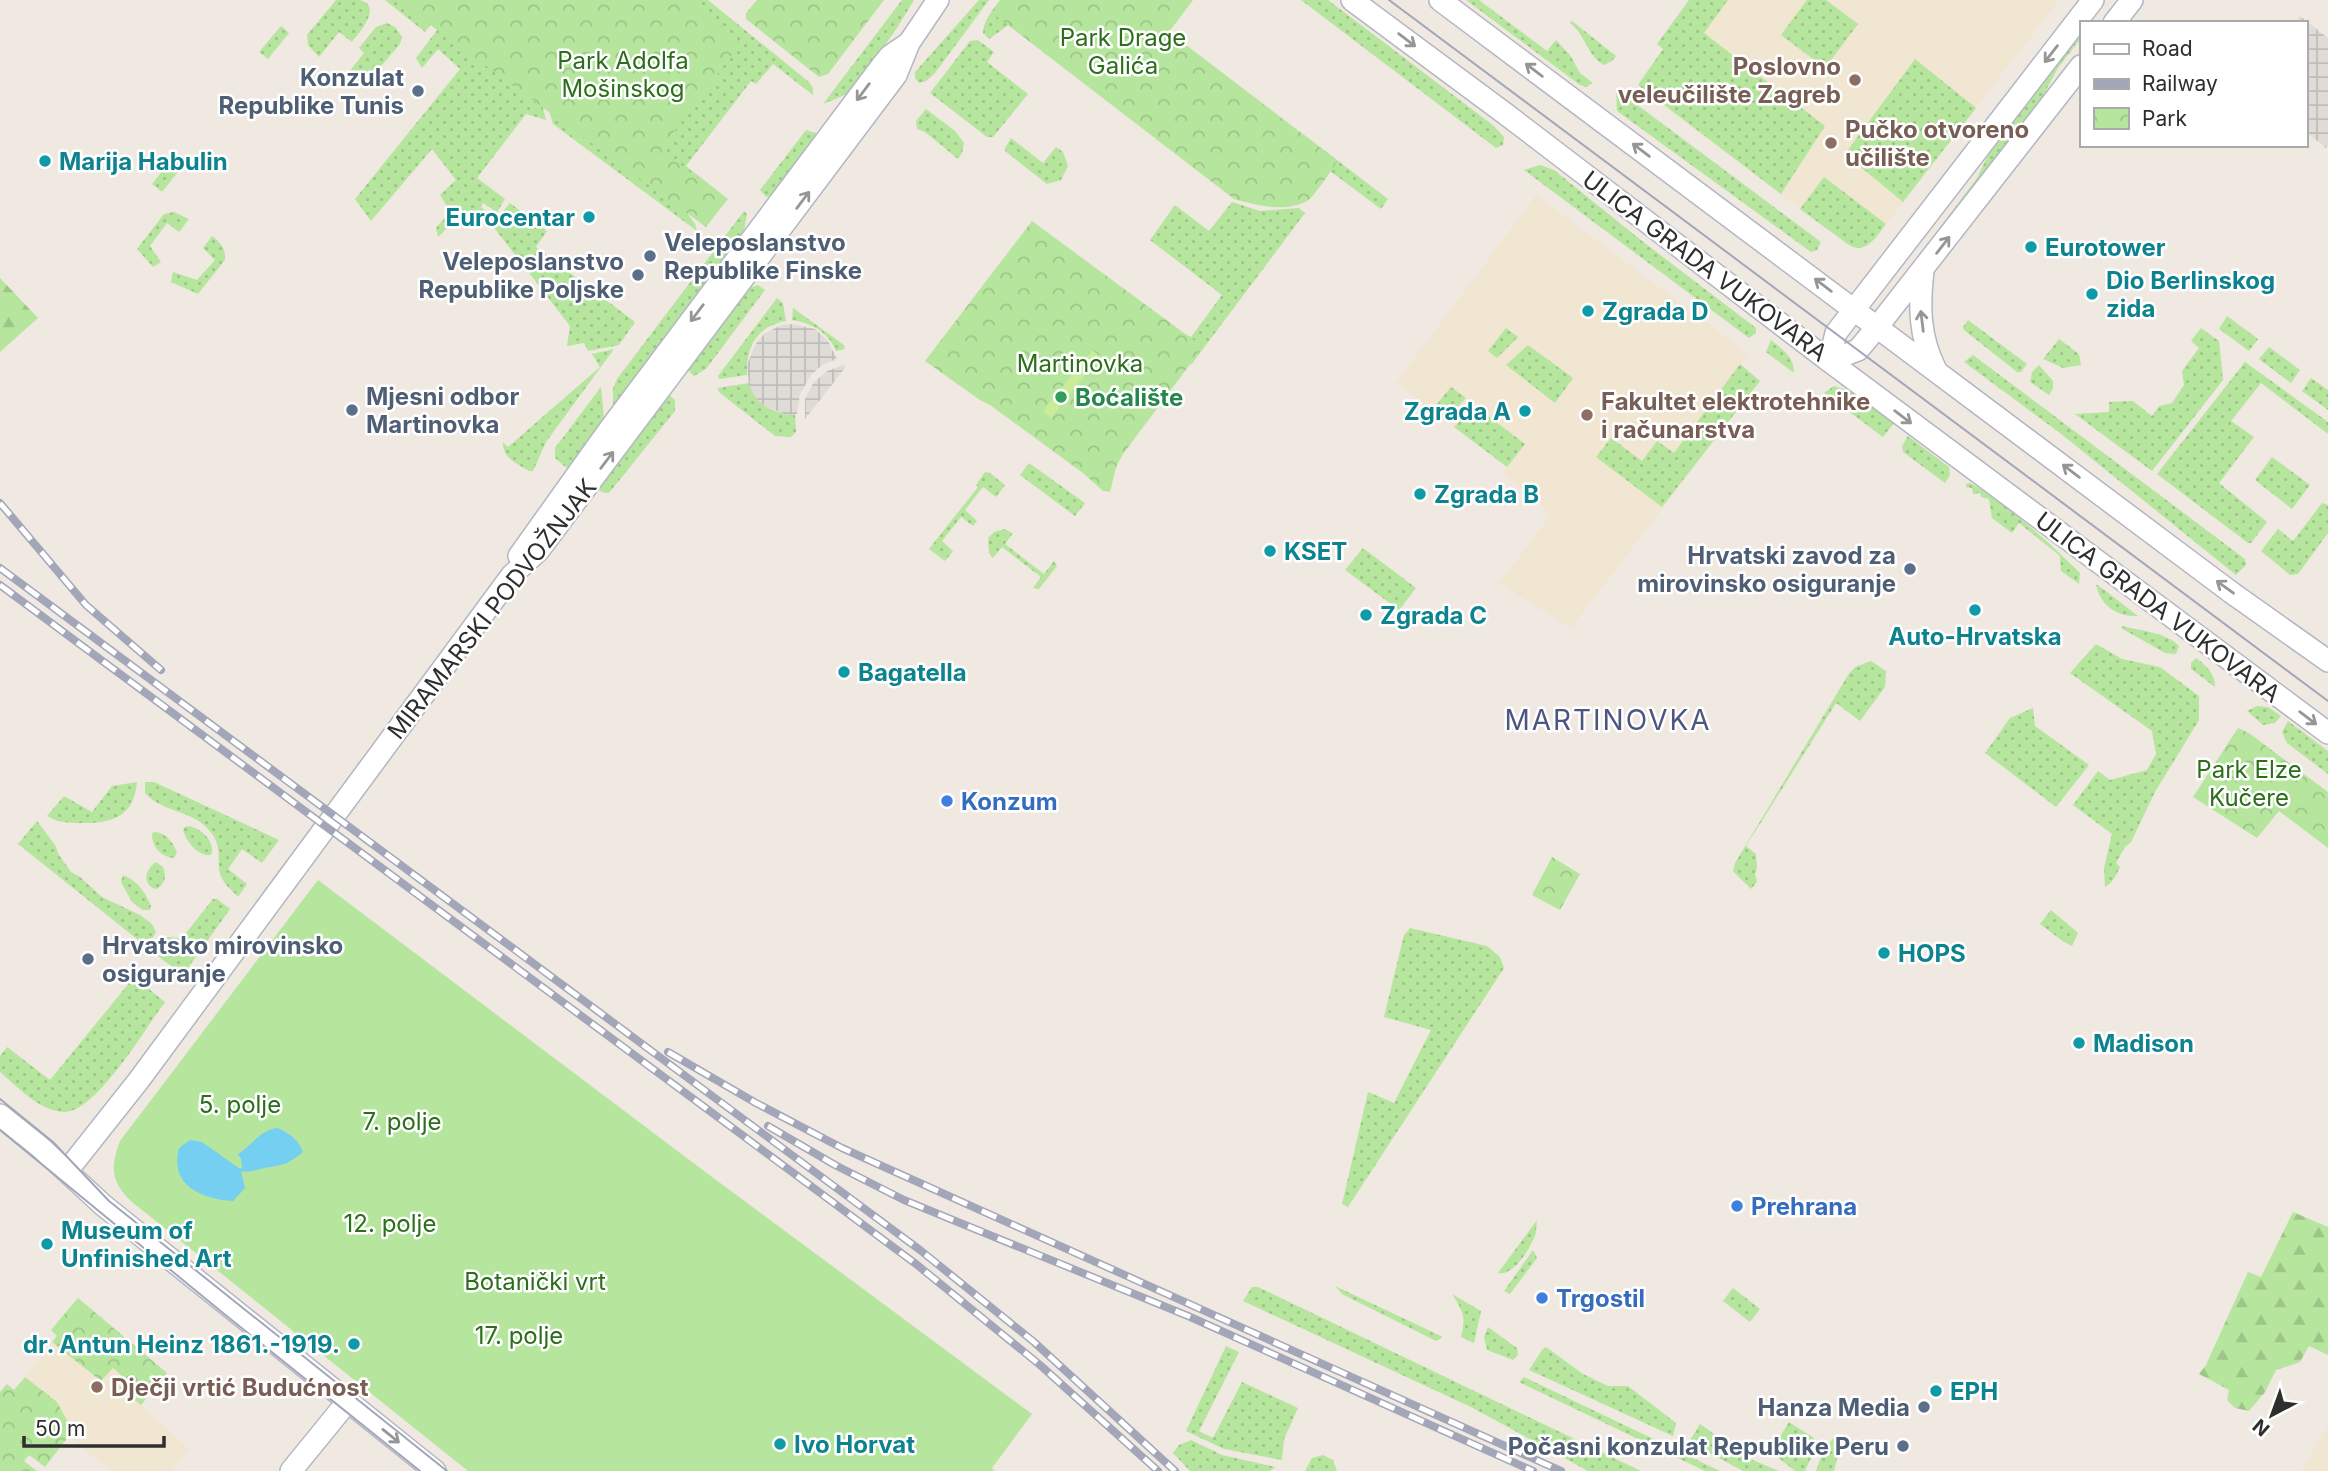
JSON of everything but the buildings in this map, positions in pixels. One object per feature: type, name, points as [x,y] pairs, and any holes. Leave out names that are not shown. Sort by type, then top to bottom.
[{"type":"street","name":"MIRAMARSKI PODVOŽNJAK","points":[[67,1171],[147,1069],[512,575],[527,543],[609,430],[881,67],[890,56],[909,43],[938,0]]},
{"type":"street","name":"ULICA GRADA VUKOVARA","points":[[1352,0],[1829,361],[2328,733]]},
{"type":"street","points":[[1440,0],[2222,585],[2328,661]]},
{"type":"street","points":[[1829,361],[1836,333],[1854,308],[2094,0]]},
{"type":"street","points":[[2116,21],[2132,0]]},
{"type":"street","points":[[1829,361],[1858,350],[1923,271],[2080,67]]},
{"type":"street","points":[[1923,271],[1921,325],[1929,356],[1936,370]]},
{"type":"street","points":[[0,1115],[164,1255],[435,1471]]},
{"type":"street","points":[[291,1471],[348,1401]]},
{"type":"shaded area","name":"Pučko otvoreno učilište","points":[[1689,0],[2059,0],[1877,236],[1860,249],[1849,245],[1639,88],[1639,81],[1663,49],[1657,44]]},
{"type":"shaded area","points":[[2307,22],[2328,38],[2326,148],[2307,133]]},
{"type":"shaded area","name":"Fakultet elektrotehnike i računarstva","points":[[1536,195],[1748,354],[1741,364],[1760,381],[1571,628],[1499,583],[1549,518],[1543,506],[1502,473],[1507,467],[1396,383]]},
{"type":"shaded area","points":[[793,324],[815,329],[828,341],[837,359],[822,365],[811,375],[800,394],[797,414],[788,415],[768,408],[758,401],[749,385],[747,365],[755,345],[764,334],[781,325]]},
{"type":"shaded area","points":[[844,365],[845,368],[805,419],[805,399],[813,383],[827,371]]},
{"type":"shaded area","name":"Dječji vrtić Budućnost","points":[[78,1298],[167,1373],[141,1405],[189,1449],[172,1471],[112,1471],[71,1439],[77,1431],[70,1426],[57,1402],[25,1377],[57,1336],[51,1330]]},
{"type":"shaded area","points":[[2328,1425],[2328,1471],[2302,1471]]},
{"type":"green space","points":[[336,0],[359,0],[366,3],[370,13],[352,42],[339,32],[319,57],[308,45],[307,35]]},
{"type":"green space","points":[[385,0],[432,0],[442,10],[425,32]]},
{"type":"green space","name":"Park Adolfa Mošinskog","points":[[396,0],[690,0],[741,43],[661,149],[726,201],[706,227]]},
{"type":"green space","name":"Park Adolfa Mošinskog","points":[[461,0],[708,0],[809,82],[813,95],[773,64],[756,84],[751,81],[686,166],[728,199],[705,227],[683,197]]},
{"type":"green space","points":[[757,0],[884,0],[828,74],[819,77],[746,19],[746,13]]},
{"type":"green space","points":[[902,0],[914,0],[852,92],[823,104]]},
{"type":"green space","points":[[979,0],[989,0],[935,73],[919,83],[915,72]]},
{"type":"green space","name":"Park Drage Galića","points":[[1000,0],[1193,0],[1169,32],[1338,161],[1311,198],[1298,205],[1270,207],[1234,199],[991,12]]},
{"type":"green space","points":[[1301,0],[1328,0],[1494,126],[1504,137],[1503,145],[1496,148]]},
{"type":"green space","points":[[1466,0],[1479,0],[1547,51],[1556,40],[1570,55],[1580,73],[1593,83],[1586,87],[1580,85]]},
{"type":"green space","points":[[1689,0],[1728,0],[1704,33],[1825,126],[1781,194],[1638,85],[1663,49],[1657,44]]},
{"type":"green space","points":[[1807,0],[1826,0],[1858,24],[1825,68],[1781,35]]},
{"type":"green space","points":[[999,3],[1010,24],[989,39],[983,33],[985,24]]},
{"type":"green space","points":[[450,13],[536,80],[546,120],[526,114],[477,178],[505,199],[497,212],[483,203],[481,207],[493,217],[489,221],[483,213],[477,213],[476,224],[459,217],[438,237],[436,228],[450,211],[440,195],[456,180],[432,149],[371,221],[355,199],[460,69],[438,49],[422,68],[416,58]]},
{"type":"green space","points":[[1572,21],[1616,56],[1612,61],[1604,65],[1598,61],[1580,33],[1570,23]]},
{"type":"green space","points":[[387,23],[395,27],[402,37],[400,44],[365,85],[352,84],[345,77],[364,53],[359,48],[376,27]]},
{"type":"green space","points":[[281,26],[289,33],[268,59],[259,52]]},
{"type":"green space","points":[[2080,32],[2080,39],[2058,68],[2033,114],[1920,261],[1917,258],[1977,178],[1991,149]]},
{"type":"green space","points":[[978,40],[994,52],[987,62],[1028,94],[993,137],[987,137],[930,93],[970,41]]},
{"type":"green space","points":[[1915,59],[1976,108],[1903,202],[1845,154]]},
{"type":"green space","points":[[542,84],[677,199],[697,231],[553,124]]},
{"type":"green space","points":[[1616,89],[1821,242],[1817,250],[1811,252],[1617,111]]},
{"type":"green space","points":[[926,109],[955,131],[964,143],[958,159],[925,132],[917,129],[916,121]]},
{"type":"green space","points":[[806,130],[816,133],[817,141],[775,195],[766,197],[760,190]]},
{"type":"green space","points":[[1303,134],[1388,199],[1381,209],[1330,171],[1308,200]]},
{"type":"green space","points":[[1011,138],[1043,163],[1056,147],[1063,152],[1068,166],[1061,180],[1047,184],[1005,151]]},
{"type":"green space","points":[[175,155],[185,163],[162,192],[152,184]]},
{"type":"green space","points":[[1540,165],[1554,170],[1756,328],[1756,333],[1749,338],[1524,170]]},
{"type":"green space","points":[[1824,177],[1886,224],[1866,246],[1861,248],[1849,245],[1800,209]]},
{"type":"green space","points":[[1232,202],[1260,211],[1299,208],[1305,213],[1191,365],[1186,334],[1191,337],[1222,295],[1150,240],[1175,205],[1209,231]]},
{"type":"green space","points":[[510,203],[547,231],[536,247],[635,322],[619,345],[588,351],[584,343],[567,346],[570,326],[492,225]]},
{"type":"green space","points":[[744,211],[747,214],[742,240],[618,406],[613,404],[613,388],[617,379]]},
{"type":"green space","points":[[174,212],[189,219],[179,232],[167,223],[150,246],[161,262],[153,267],[137,249],[164,214]]},
{"type":"green space","name":"Martinovka","points":[[1032,221],[1203,347],[1123,454],[1116,467],[1110,492],[1103,491],[1083,473],[990,405],[925,361]]},
{"type":"green space","points":[[212,236],[222,246],[225,260],[198,294],[171,282],[173,272],[197,280],[215,260],[203,248]]},
{"type":"green space","points":[[0,278],[38,318],[0,352]]},
{"type":"green space","points":[[758,285],[765,290],[706,369],[694,376],[687,369],[743,291]]},
{"type":"green space","points":[[777,298],[783,303],[786,321],[767,328],[754,340],[748,356],[747,375],[719,379],[718,376]]},
{"type":"green space","points":[[793,308],[844,345],[845,349],[836,351],[829,339],[818,330],[806,323],[792,320]]},
{"type":"green space","points":[[2227,316],[2258,339],[2249,351],[2219,329]]},
{"type":"green space","points":[[1968,320],[2027,364],[2021,372],[2017,372],[1964,330]]},
{"type":"green space","points":[[1506,328],[1518,337],[1497,358],[1488,351]]},
{"type":"green space","points":[[2201,328],[2219,341],[2223,380],[2152,471],[2075,414],[2109,412],[2109,402],[2133,401],[2152,416],[2159,406],[2172,403],[2184,385],[2182,371],[2199,348],[2191,341]]},
{"type":"green space","points":[[2059,339],[2079,354],[2081,365],[2063,368],[2043,359]]},
{"type":"green space","points":[[1771,340],[1790,358],[1794,373],[1766,352]]},
{"type":"green space","points":[[1528,345],[1573,378],[1555,403],[1506,365]]},
{"type":"green space","points":[[2269,347],[2300,370],[2291,383],[2259,359]]},
{"type":"green space","points":[[614,349],[546,442],[533,471],[512,460],[503,448],[503,442],[508,447],[600,367],[592,354]]},
{"type":"green space","name":"Boćalište","points":[[1092,350],[1100,356],[1051,418],[1043,411]]},
{"type":"green space","points":[[1973,355],[2245,559],[2246,565],[2236,575],[2060,433],[1964,362]]},
{"type":"green space","points":[[2245,362],[2328,422],[2328,434],[2261,383],[2231,421],[2254,437],[2219,483],[2267,522],[2251,543],[2157,474]]},
{"type":"green space","points":[[1740,364],[1760,381],[1662,507],[1596,457],[1611,438],[1642,461],[1657,441],[1674,453]]},
{"type":"green space","points":[[2039,365],[2053,381],[2053,389],[2049,395],[2030,382],[2032,372]]},
{"type":"green space","points":[[2311,378],[2328,390],[2328,410],[2302,391]]},
{"type":"green space","points":[[749,383],[756,397],[766,407],[780,413],[795,414],[796,432],[791,437],[775,436],[717,388]]},
{"type":"green space","points":[[1834,386],[1850,391],[1894,423],[1883,437],[1824,393]]},
{"type":"green space","points":[[601,387],[604,418],[601,428],[569,470],[555,458],[555,448]]},
{"type":"green space","points":[[1451,387],[1466,398],[1445,420],[1432,410]]},
{"type":"green space","points":[[668,394],[675,400],[675,411],[609,493],[596,489]]},
{"type":"green space","points":[[1475,406],[1525,444],[1507,467],[1454,427]]},
{"type":"green space","points":[[1908,436],[1949,467],[1950,475],[1945,483],[1903,452],[1902,446]]},
{"type":"green space","points":[[2272,457],[2310,485],[2292,509],[2255,480]]},
{"type":"green space","points":[[1029,463],[1085,503],[1075,516],[1020,475]]},
{"type":"green space","points":[[985,472],[1005,485],[996,497],[983,487],[965,510],[977,521],[973,526],[961,517],[942,541],[953,551],[945,561],[929,549],[978,487],[976,485]]},
{"type":"green space","points":[[1970,483],[2013,512],[2055,549],[2080,573],[2079,584],[2061,571],[2060,556],[2019,523],[2012,533],[1992,518],[1989,499],[1981,497],[1980,493],[1973,494],[1972,488],[1966,487],[1966,484]]},
{"type":"green space","points":[[2322,503],[2328,505],[2328,533],[2298,574],[2290,575],[2261,551],[2278,529],[2293,541]]},
{"type":"green space","points":[[1004,529],[1013,533],[1005,544],[1044,574],[1054,561],[1057,566],[1039,589],[1033,588],[1041,577],[1002,547],[993,558],[989,553],[988,538],[994,532]]},
{"type":"green space","points":[[1363,548],[1416,588],[1399,610],[1345,570]]},
{"type":"green space","points":[[2096,585],[2138,616],[2123,615],[2111,609],[2102,599]]},
{"type":"green space","points":[[2122,626],[2174,641],[2179,646],[2176,654],[2165,653],[2121,628]]},
{"type":"green space","points":[[2096,644],[2122,659],[2160,667],[2199,696],[2199,720],[2155,792],[2131,842],[2116,863],[2120,867],[2116,876],[2105,887],[2104,868],[2112,834],[2073,805],[2098,771],[2110,780],[2147,770],[2156,754],[2152,731],[2070,673]]},
{"type":"green space","points":[[2196,658],[2210,671],[2215,687],[2191,669],[2191,663]]},
{"type":"green space","points":[[1871,661],[1886,671],[1885,687],[1860,721],[1836,703],[1746,846],[1756,854],[1757,882],[1751,889],[1733,871],[1735,863],[1848,675],[1855,667]]},
{"type":"green space","points":[[2257,706],[2268,707],[2281,716],[2275,723],[2263,725],[2247,711]]},
{"type":"green space","points":[[2033,708],[2035,726],[2089,765],[2056,807],[1985,753],[2010,718]]},
{"type":"green space","points":[[2288,721],[2328,751],[2328,774],[2287,743],[2282,732]]},
{"type":"green space","name":"Park Elze Kučere","points":[[2238,728],[2249,733],[2328,792],[2328,848],[2279,811],[2257,838],[2193,797]]},
{"type":"green space","points":[[137,782],[131,804],[110,820],[69,822],[47,816],[64,796],[92,812],[112,786]]},
{"type":"green space","points":[[145,782],[154,782],[279,840],[262,863],[242,849],[228,869],[247,884],[238,897],[220,874],[217,842],[213,835],[200,822],[152,799],[145,793]]},
{"type":"green space","points":[[37,821],[71,872],[102,897],[140,915],[152,924],[156,932],[147,947],[18,844]]},
{"type":"green space","points":[[189,826],[207,837],[212,845],[211,855],[197,851],[190,843],[183,830]]},
{"type":"green space","points":[[154,832],[162,834],[171,842],[177,853],[174,858],[165,856],[158,850],[152,839]]},
{"type":"green space","points":[[1552,857],[1580,874],[1560,910],[1532,895]]},
{"type":"green space","points":[[156,862],[163,867],[165,877],[163,883],[155,889],[148,884],[146,876],[149,868]]},
{"type":"green space","points":[[123,875],[133,880],[140,888],[149,901],[150,910],[143,910],[132,902],[121,882]]},
{"type":"green space","name":"Botanički vrt","points":[[318,880],[1032,1414],[992,1468],[995,1471],[468,1471],[132,1202],[120,1188],[114,1174],[120,1141]]},
{"type":"green space","points":[[213,899],[230,909],[183,975],[154,953],[164,939],[178,938],[186,933]]},
{"type":"green space","points":[[2051,910],[2078,933],[2072,946],[2040,924]]},
{"type":"green space","points":[[1410,928],[1487,946],[1500,957],[1504,968],[1348,1207],[1342,1204],[1368,1092],[1394,1103],[1431,1030],[1384,1017],[1404,935]]},
{"type":"green space","points":[[134,977],[165,1002],[119,1067],[91,1099],[77,1109],[64,1112],[46,1107],[29,1097],[0,1072],[0,1056],[7,1047],[50,1080]]},
{"type":"green space","points":[[2293,1212],[2328,1227],[2328,1355],[2309,1346],[2300,1362],[2276,1370],[2265,1392],[2249,1411],[2235,1408],[2227,1400],[2229,1390],[2199,1374],[2206,1365],[2248,1272],[2261,1277]]},
{"type":"green space","points":[[1537,1220],[1535,1236],[1524,1256],[1510,1271],[1498,1273]]},
{"type":"green space","points":[[1533,1250],[1537,1258],[1510,1294],[1504,1291]]},
{"type":"green space","points":[[1335,1286],[1443,1337],[1436,1341],[1342,1294]]},
{"type":"green space","points":[[1252,1287],[1258,1287],[1641,1471],[1588,1471],[1473,1408],[1243,1301]]},
{"type":"green space","points":[[1733,1288],[1760,1309],[1750,1322],[1723,1301]]},
{"type":"green space","points":[[1452,1294],[1481,1311],[1474,1343],[1461,1337],[1463,1315]]},
{"type":"green space","points":[[78,1298],[167,1373],[141,1405],[119,1388],[126,1380],[113,1368],[101,1381],[52,1342],[57,1336],[51,1330]]},
{"type":"green space","points":[[1488,1327],[1517,1348],[1518,1355],[1513,1360],[1487,1350],[1484,1337]]},
{"type":"green space","points":[[1226,1346],[1239,1352],[1199,1431],[1213,1438],[1242,1382],[1298,1408],[1284,1439],[1282,1460],[1224,1449],[1186,1431]]},
{"type":"green space","points":[[1546,1347],[1583,1374],[1608,1386],[1628,1386],[1676,1423],[1673,1436],[1529,1370]]},
{"type":"green space","points":[[25,1377],[57,1402],[70,1426],[68,1437],[45,1467],[29,1455],[24,1461],[37,1471],[0,1471],[0,1392],[7,1384],[14,1390]]},
{"type":"green space","points":[[1524,1377],[1720,1471],[1705,1471],[1519,1382]]},
{"type":"green space","points":[[1789,1422],[1814,1438],[1817,1445],[1805,1471],[1795,1471],[1771,1452]]},
{"type":"green space","points":[[1700,1424],[1748,1458],[1779,1471],[1743,1471],[1689,1442]]},
{"type":"green space","points":[[1836,1435],[1840,1447],[1834,1471],[1816,1471],[1823,1451]]},
{"type":"green space","points":[[1191,1440],[1222,1455],[1275,1467],[1270,1471],[1190,1471],[1173,1453],[1179,1445]]},
{"type":"green space","points":[[1323,1455],[1333,1460],[1337,1471],[1305,1471],[1312,1458]]},
{"type":"water","points":[[278,1128],[293,1137],[303,1152],[280,1165],[241,1171],[245,1188],[233,1201],[199,1193],[183,1181],[177,1161],[179,1148],[190,1140],[202,1142],[240,1169],[241,1159],[238,1154],[261,1135]]},
{"type":"tram line","points":[[1389,0],[2328,701]]},
{"type":"tram line","points":[[0,1099],[53,1142],[109,1201],[447,1471]]},
{"type":"tram line","points":[[0,1130],[420,1471]]},
{"type":"railway","points":[[0,503],[86,605],[161,670]]},
{"type":"railway","points":[[0,568],[920,1250],[1034,1342],[1175,1471]]},
{"type":"railway","points":[[0,585],[916,1264],[1040,1365],[1158,1471]]},
{"type":"railway","points":[[668,1052],[756,1103],[842,1148],[1561,1471]]},
{"type":"railway","points":[[768,1126],[835,1165],[904,1200],[1188,1316],[1533,1471]]},
{"type":"place","name":"Poslovno veleučilište Zagreb","points":[[1855,80]]},
{"type":"place","name":"Konzulat Republike Tunis","points":[[418,91]]},
{"type":"place","name":"Pučko otvoreno učilište","points":[[1831,143]]},
{"type":"place","name":"Marija Habulin","points":[[45,161]]},
{"type":"place","name":"Eurocentar","points":[[589,217]]},
{"type":"place","name":"Eurotower","points":[[2031,247]]},
{"type":"place","name":"Veleposlanstvo Republike Finske","points":[[650,256]]},
{"type":"place","name":"Veleposlanstvo Republike Poljske","points":[[638,275]]},
{"type":"place","name":"Dio Berlinskog zida","points":[[2092,294]]},
{"type":"place","name":"Zgrada D","points":[[1588,311]]},
{"type":"place","name":"Boćalište","points":[[1061,397]]},
{"type":"place","name":"Mjesni odbor Martinovka","points":[[352,410]]},
{"type":"place","name":"Zgrada A","points":[[1525,411]]},
{"type":"place","name":"Fakultet elektrotehnike i računarstva","points":[[1587,415]]},
{"type":"place","name":"Zgrada B","points":[[1420,494]]},
{"type":"place","name":"KSET","points":[[1270,551]]},
{"type":"place","name":"Hrvatski zavod za mirovinsko osiguranje","points":[[1910,569]]},
{"type":"place","name":"Auto-Hrvatska","points":[[1975,610]]},
{"type":"place","name":"Zgrada C","points":[[1366,615]]},
{"type":"place","name":"Bagatella","points":[[844,672]]},
{"type":"place","name":"Konzum","points":[[947,801]]},
{"type":"place","name":"HOPS","points":[[1884,953]]},
{"type":"place","name":"Hrvatsko mirovinsko osiguranje","points":[[88,959]]},
{"type":"place","name":"Madison","points":[[2079,1043]]},
{"type":"place","name":"Prehrana","points":[[1737,1206]]},
{"type":"place","name":"Museum of Unfinished Art","points":[[47,1244]]},
{"type":"place","name":"Trgostil","points":[[1542,1298]]},
{"type":"place","name":"dr. Antun Heinz 1861.-1919.","points":[[354,1344]]},
{"type":"place","name":"Dječji vrtić Budućnost","points":[[97,1387]]},
{"type":"place","name":"EPH","points":[[1936,1391]]},
{"type":"place","name":"Hanza Media","points":[[1924,1407]]},
{"type":"place","name":"Ivo Horvat","points":[[780,1444]]},
{"type":"place","name":"Počasni konzulat Republike Peru","points":[[1903,1446]]},
{"type":"district","name":"MARTINOVKA","points":[[1608,720]]},
{"type":"park label","name":"5. polje","points":[[240,1104]]},
{"type":"park label","name":"7. polje","points":[[402,1121]]},
{"type":"park label","name":"12. polje","points":[[390,1223]]},
{"type":"park label","name":"17. polje","points":[[519,1335]]}]
